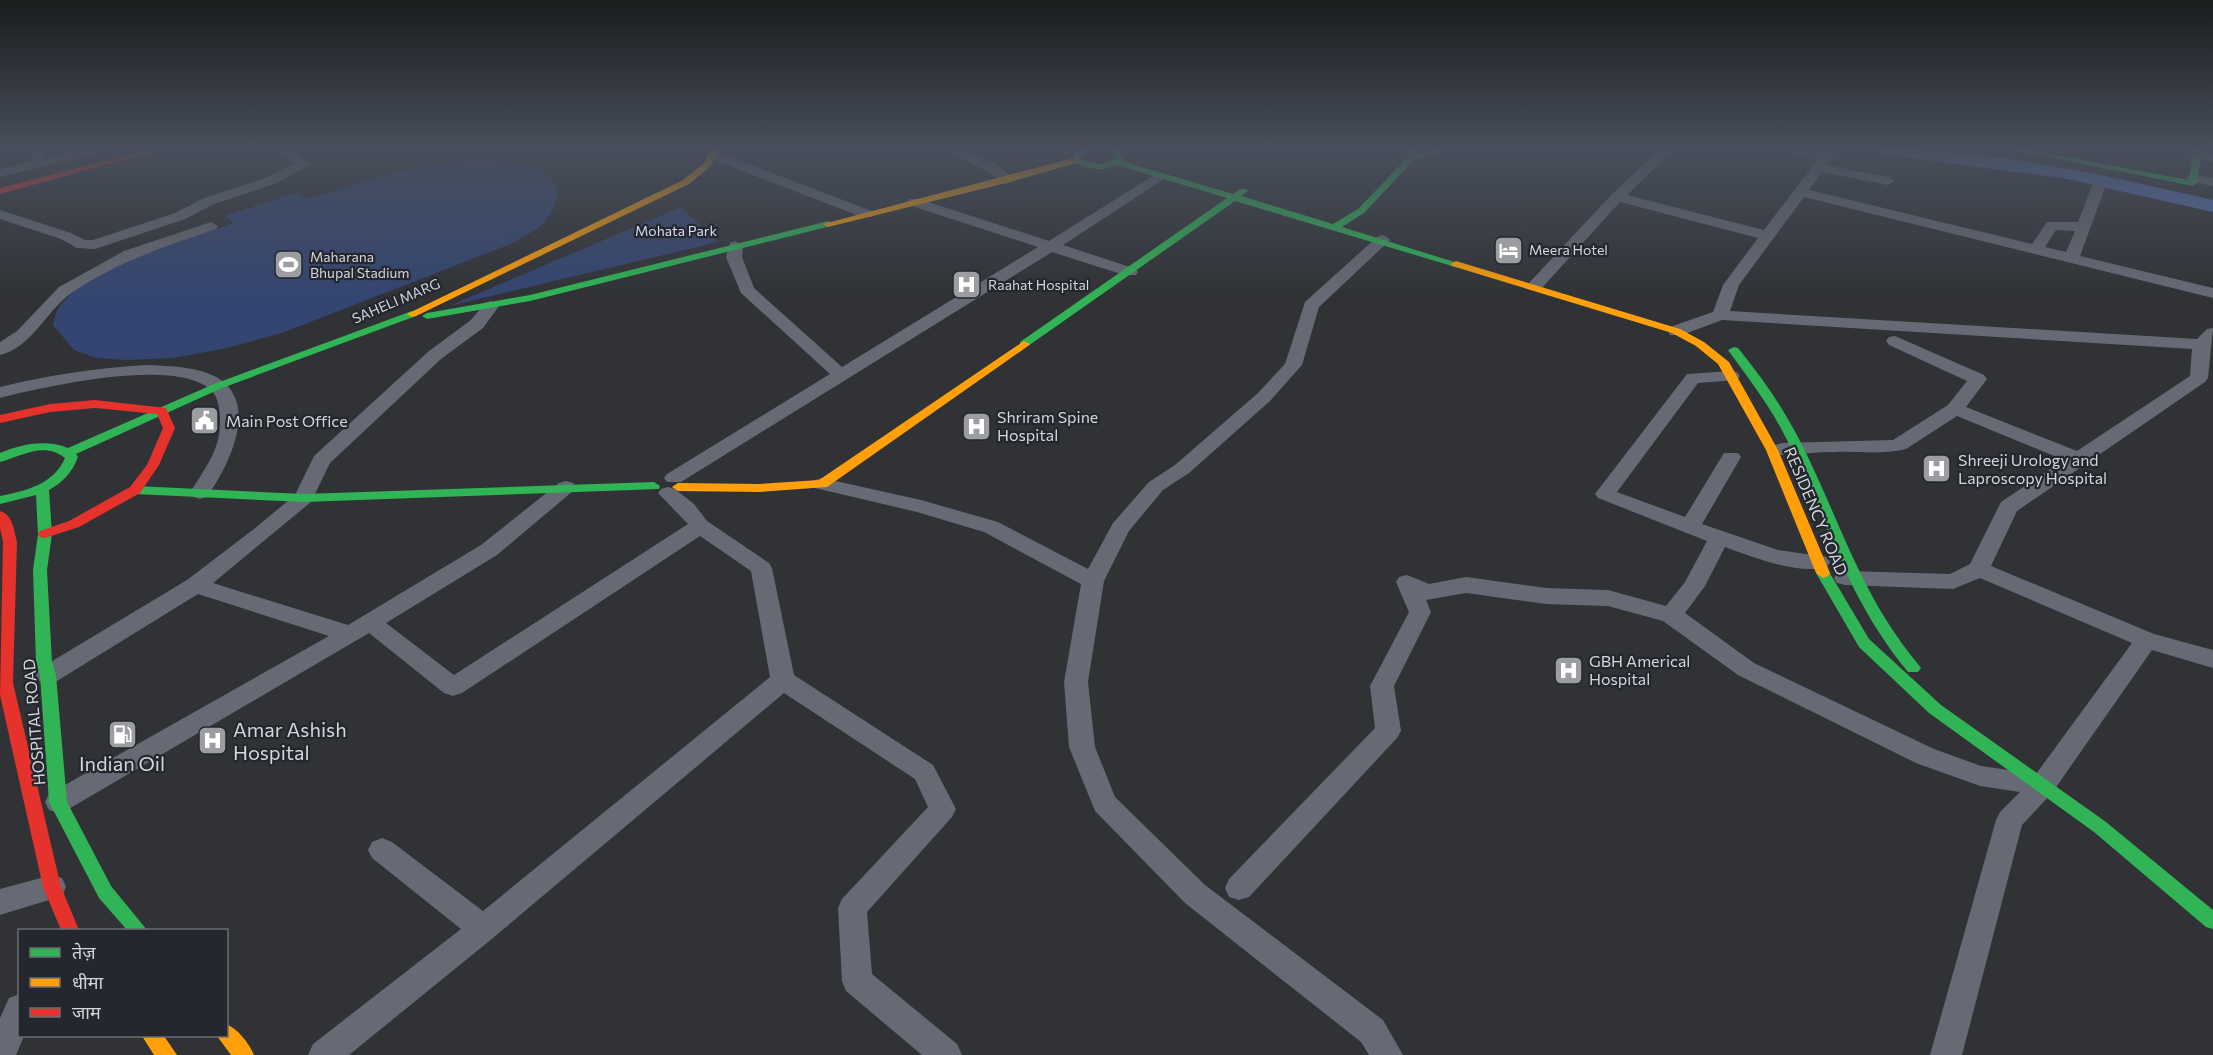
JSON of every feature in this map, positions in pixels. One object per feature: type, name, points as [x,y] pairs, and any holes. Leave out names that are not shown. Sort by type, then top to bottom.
[{"type":"main road","name":"SAHELI MARG","points":[[69,452],[218,386],[404,318],[652,198]]},
{"type":"main road","points":[[404,318],[441,315],[491,306],[930,198]]},
{"type":"main road","points":[[135,490],[304,498],[566,487],[760,488],[822,484],[1130,272],[1232,198]]},
{"type":"main road","points":[[1252,198],[1537,284]]},
{"type":"main road","points":[[1340,224],[1361,211],[1372,198]]},
{"type":"main road","name":"RESIDENCY ROAD","points":[[1340,224],[1382,240],[1683,329],[1723,362],[1772,450],[1822,569],[1864,643],[1935,709],[2050,775],[2100,827],[2213,921]]},
{"type":"main road","points":[[1683,329],[1708,334]]},
{"type":"main road","points":[[1726,344],[1733,349],[1762,385],[1797,448],[1854,578],[1883,628],[1905,660],[1927,680]]},
{"type":"main road","points":[[0,419],[50,408],[95,404],[162,411],[169,428],[153,465],[135,490],[74,524],[45,534]]},
{"type":"main road","points":[[0,500],[15,498],[42,488],[69,468],[72,457],[64,449],[44,447],[1,456]]},
{"type":"main road","name":"HOSPITAL ROAD","points":[[42,488],[45,534],[40,570],[44,662],[48,675],[58,802],[105,892],[137,929]]},
{"type":"main road","points":[[0,515],[5,521],[10,542],[5,684],[52,887],[70,929]]},
{"type":"main road","points":[[228,1036],[244,1055]]},
{"type":"main road","points":[[154,1037],[167,1055]]},
{"type":"street","points":[[0,214],[66,237],[86,250],[95,244],[180,216],[192,208],[217,198]]},
{"type":"street","points":[[828,198],[867,214]]},
{"type":"street","points":[[946,1055],[857,981],[852,908],[943,809],[924,772],[783,680],[761,568],[700,526],[669,486],[841,375],[1125,198]]},
{"type":"street","points":[[1537,284],[1616,198]]},
{"type":"street","points":[[1622,198],[1768,236]]},
{"type":"street","points":[[1720,315],[1731,285],[1796,198]]},
{"type":"street","points":[[1826,198],[2213,293]]},
{"type":"street","points":[[2072,258],[2094,198]]},
{"type":"street","points":[[914,202],[1130,272]]},
{"type":"street","points":[[0,350],[22,335],[65,290],[129,254],[211,225]]},
{"type":"street","points":[[2036,250],[2052,225],[2084,227]]},
{"type":"street","points":[[138,229],[160,243]]},
{"type":"street","points":[[1382,240],[1311,305],[1293,365],[1264,397],[1182,469],[1156,486],[1120,528],[1093,581],[1076,682],[1082,747],[1104,803],[1195,894],[1372,1031],[1387,1055]]},
{"type":"street","points":[[735,246],[734,257],[747,290],[841,375]]},
{"type":"street","points":[[48,675],[195,585],[304,498],[321,460],[435,355],[477,324],[491,306]]},
{"type":"street","points":[[1683,329],[1720,315],[2207,338],[2206,380],[2079,459],[2008,507],[1979,569],[1953,582],[1854,578],[1776,557],[1719,538],[1605,494],[1693,378],[1731,376]]},
{"type":"street","points":[[1772,450],[1836,446],[1881,448],[1899,445],[1955,409],[1978,380],[1895,342]]},
{"type":"street","points":[[0,393],[72,376],[138,370],[190,375],[207,380],[218,386],[228,407],[229,433],[224,448],[200,493]]},
{"type":"street","points":[[1955,409],[2079,459]]},
{"type":"street","points":[[1689,527],[1731,457]]},
{"type":"street","points":[[822,484],[921,506],[991,527],[1093,581]]},
{"type":"street","points":[[58,802],[360,628],[489,550],[566,487]]},
{"type":"street","points":[[195,585],[360,628],[453,687],[700,526]]},
{"type":"street","points":[[1671,615],[1694,586],[1719,538]]},
{"type":"street","points":[[1979,569],[2147,640],[2213,659]]},
{"type":"street","points":[[1239,888],[1388,731],[1382,686],[1420,612],[1407,582],[1426,592],[1466,585],[1546,596],[1608,598],[1671,615],[1746,669],[1925,756],[1980,776],[2050,775]]},
{"type":"street","points":[[1946,1055],[2010,820],[2050,775],[2147,640]]},
{"type":"street","points":[[324,1055],[483,929],[783,680]]},
{"type":"street","points":[[382,850],[483,929]]},
{"type":"street","points":[[0,902],[52,887]]},
{"type":"street","points":[[0,1055],[18,1013]]},
{"type":"green space","name":"Maharana Bhupal Stadium","points":[[280,198],[557,198],[553,209],[544,222],[508,245],[282,333],[223,349],[172,358],[127,360],[96,358],[74,350],[53,325],[57,311],[69,296],[87,282],[111,269],[137,257],[234,223],[225,216]]},
{"type":"green space","name":"Mohata Park","points":[[681,207],[718,242],[449,306]]},
{"type":"waterway","points":[[2179,198],[2213,206]]},
{"type":"traffic: fast","points":[[1024,344],[1233,198]]},
{"type":"traffic: fast","points":[[1237,198],[1456,264]]},
{"type":"traffic: fast","points":[[1336,226],[1361,211],[1373,198]]},
{"type":"traffic: fast","points":[[427,316],[530,298],[828,224]]},
{"type":"traffic: fast","points":[[69,452],[218,386],[412,314]]},
{"type":"traffic: fast","points":[[1734,350],[1769,398],[1791,437],[1847,564],[1876,619],[1913,668]]},
{"type":"traffic: fast","points":[[0,458],[27,448],[47,446],[64,451],[72,457],[61,476],[43,488],[0,500]]},
{"type":"traffic: fast","points":[[135,490],[304,498],[654,486]]},
{"type":"traffic: fast","points":[[42,488],[45,534],[40,570],[44,662],[48,675],[58,802],[105,892],[137,929]]},
{"type":"traffic: fast","points":[[1823,573],[1864,643],[1935,709],[2100,827],[2213,921]]},
{"type":"traffic: slow","points":[[412,314],[652,198]]},
{"type":"traffic: slow","points":[[828,224],[933,198]]},
{"type":"traffic: slow","points":[[1456,264],[1676,331],[1700,344],[1723,362],[1772,450],[1823,573]]},
{"type":"traffic: slow","points":[[678,487],[760,488],[822,484],[1024,344]]},
{"type":"traffic: slow","points":[[228,1036],[244,1055]]},
{"type":"traffic: slow","points":[[153,1037],[167,1055]]},
{"type":"traffic: jam","points":[[0,419],[50,408],[95,404],[162,411],[169,428],[153,465],[135,490],[74,524],[45,534]]},
{"type":"traffic: jam","points":[[0,515],[5,521],[10,542],[5,683],[52,887],[70,929]]},
{"type":"place","name":"Meera Hotel","points":[[1508,250]]},
{"type":"place","name":"Maharana Bhupal Stadium","points":[[289,265]]},
{"type":"place","name":"Raahat Hospital","points":[[967,285]]},
{"type":"place","name":"Main Post Office","points":[[205,421]]},
{"type":"place","name":"Shriram Spine Hospital","points":[[976,426]]},
{"type":"place","name":"Shreeji Urology and Laproscopy Hospital","points":[[1937,469]]},
{"type":"place","name":"GBH Americal Hospital","points":[[1568,670]]},
{"type":"place","name":"Indian Oil","points":[[122,734]]},
{"type":"place","name":"Amar Ashish Hospital","points":[[212,741]]}]
